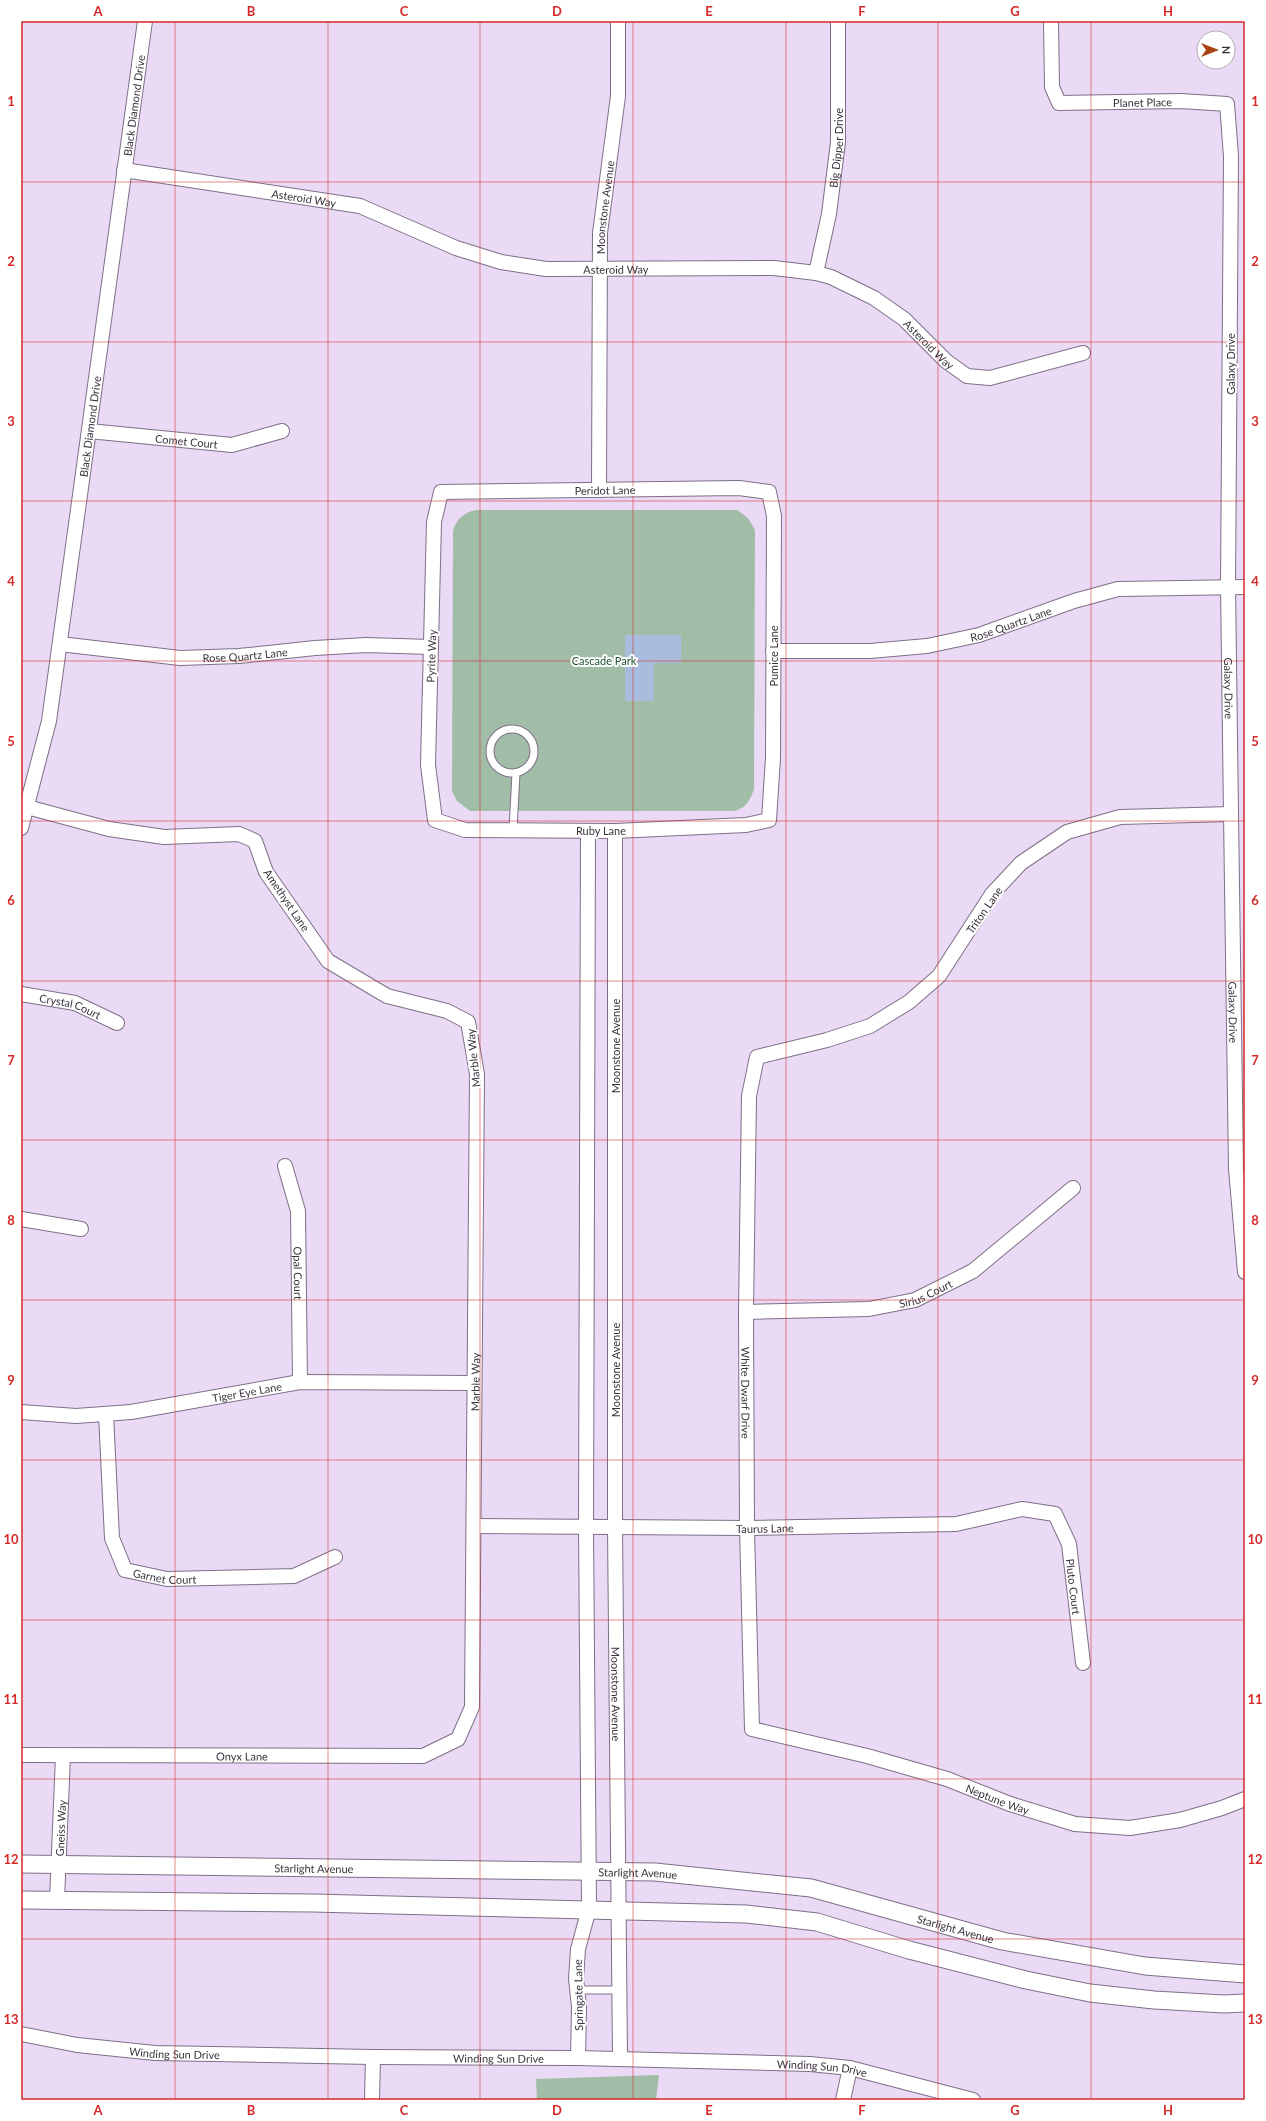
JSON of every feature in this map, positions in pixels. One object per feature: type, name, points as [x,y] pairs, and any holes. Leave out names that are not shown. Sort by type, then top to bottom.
[{"type":"street","name":"Black Diamond Drive","points":[[21,828],[49,721],[145,21]]},
{"type":"street","name":"Moonstone Avenue","points":[[599,490],[600,233],[618,96],[618,21]]},
{"type":"street","name":"Big Dipper Drive","points":[[816,273],[829,214],[838,142],[838,21]]},
{"type":"street","name":"Planet Place","points":[[1051,21],[1052,87],[1059,103],[1182,101],[1227,104]]},
{"type":"street","name":"Galaxy Drive","points":[[1227,104],[1231,156],[1228,586],[1230,814],[1236,1169],[1245,1272]]},
{"type":"street","name":"Asteroid Way","points":[[124,170],[360,206],[456,248],[501,262],[546,269],[774,268],[816,273],[830,277],[874,298],[904,319],[946,361],[967,376],[990,378],[1083,353]]},
{"type":"street","name":"Comet Court","points":[[89,431],[232,445],[282,431]]},
{"type":"street","name":"Peridot Lane","points":[[441,492],[739,488],[768,492]]},
{"type":"street","name":"Pyrite Way","points":[[435,820],[428,765],[434,522],[441,492]]},
{"type":"street","name":"Pumice Lane","points":[[768,492],[774,516],[773,758],[768,820]]},
{"type":"street","name":"Rose Quartz Lane","points":[[773,651],[870,651],[926,646],[979,635],[1074,601],[1118,589],[1228,586],[1245,587]]},
{"type":"street","name":"Rose Quartz Lane","points":[[60,644],[180,658],[239,656],[315,648],[366,645],[431,647]]},
{"type":"street","name":"Amethyst Lane","points":[[27,807],[109,829],[164,837],[239,834],[255,841],[266,872],[328,961],[387,996],[447,1011],[468,1022]]},
{"type":"street","name":"Triton Lane","points":[[757,1057],[827,1040],[870,1026],[909,1002],[939,976],[992,894],[1021,863],[1067,832],[1120,817],[1230,814]]},
{"type":"street","name":"Ruby Lane","points":[[435,820],[465,830],[615,830],[746,825],[768,820]]},
{"type":"street","points":[[588,830],[586,1527],[589,1909]]},
{"type":"street","name":"Moonstone Avenue","points":[[615,830],[615,1527],[617,1910]]},
{"type":"street","name":"Crystal Court","points":[[21,994],[75,1003],[117,1023]]},
{"type":"street","name":"Marble Way","points":[[458,1739],[472,1707],[477,1074],[468,1022]]},
{"type":"street","name":"White Dwarf Drive","points":[[752,1729],[747,1528],[746,1312],[749,1096],[757,1057]]},
{"type":"street","name":"Opal Court","points":[[285,1166],[298,1211],[300,1382]]},
{"type":"street","name":"Sirius Court","points":[[746,1312],[869,1309],[914,1300],[973,1272],[1073,1188]]},
{"type":"street","points":[[21,1219],[81,1229]]},
{"type":"street","name":"Tiger Eye Lane","points":[[21,1412],[76,1416],[131,1412],[300,1382],[474,1383]]},
{"type":"street","name":"Garnet Court","points":[[106,1414],[112,1538],[125,1570],[167,1579],[294,1576],[335,1557]]},
{"type":"street","name":"Taurus Lane","points":[[474,1526],[747,1528],[956,1524],[1022,1509],[1055,1514]]},
{"type":"street","name":"Pluto Court","points":[[1055,1514],[1069,1544],[1083,1663]]},
{"type":"street","name":"Neptune Way","points":[[752,1729],[867,1756],[947,1779],[1010,1804],[1075,1824],[1130,1828],[1180,1820],[1222,1808],[1245,1799]]},
{"type":"street","name":"Onyx Lane","points":[[21,1755],[423,1756],[458,1739]]},
{"type":"street","name":"Gneiss Way","points":[[57,1900],[57,1864],[63,1756]]},
{"type":"street","name":"Starlight Avenue","points":[[21,1864],[655,1872],[811,1888],[1002,1941],[1145,1966],[1245,1974]]},
{"type":"street","points":[[21,1900],[313,1903],[746,1914],[817,1922],[924,1954],[1026,1980],[1090,1993],[1154,2000],[1224,2004],[1245,2003]]},
{"type":"street","name":"Springate Lane","points":[[578,2058],[578,1949],[589,1909]]},
{"type":"street","points":[[617,1910],[620,2059]]},
{"type":"street","name":"Winding Sun Drive","points":[[21,2034],[77,2045],[155,2053],[373,2057],[578,2058],[810,2064],[850,2068],[973,2100]]},
{"type":"street","points":[[372,2100],[373,2057]]},
{"type":"street","points":[[843,2100],[850,2068]]},
{"type":"lane","points":[[506,730],[520,731],[530,740],[533,746],[534,753],[528,766],[516,773],[509,773],[496,767],[490,753],[494,739],[506,730]]},
{"type":"lane","points":[[513,829],[516,773]]},
{"type":"lane","points":[[577,1990],[619,1990]]},
{"type":"green space","name":"Cascade Park","points":[[476,510],[737,510],[748,518],[755,530],[754,789],[745,805],[735,811],[470,811],[457,801],[452,791],[453,531],[456,523],[462,517],[468,512]]},
{"type":"green space","points":[[659,2075],[656,2100],[537,2100],[536,2079]]},
{"type":"water","points":[[625,635],[681,635],[681,663],[654,663],[654,701],[625,701]]}]
